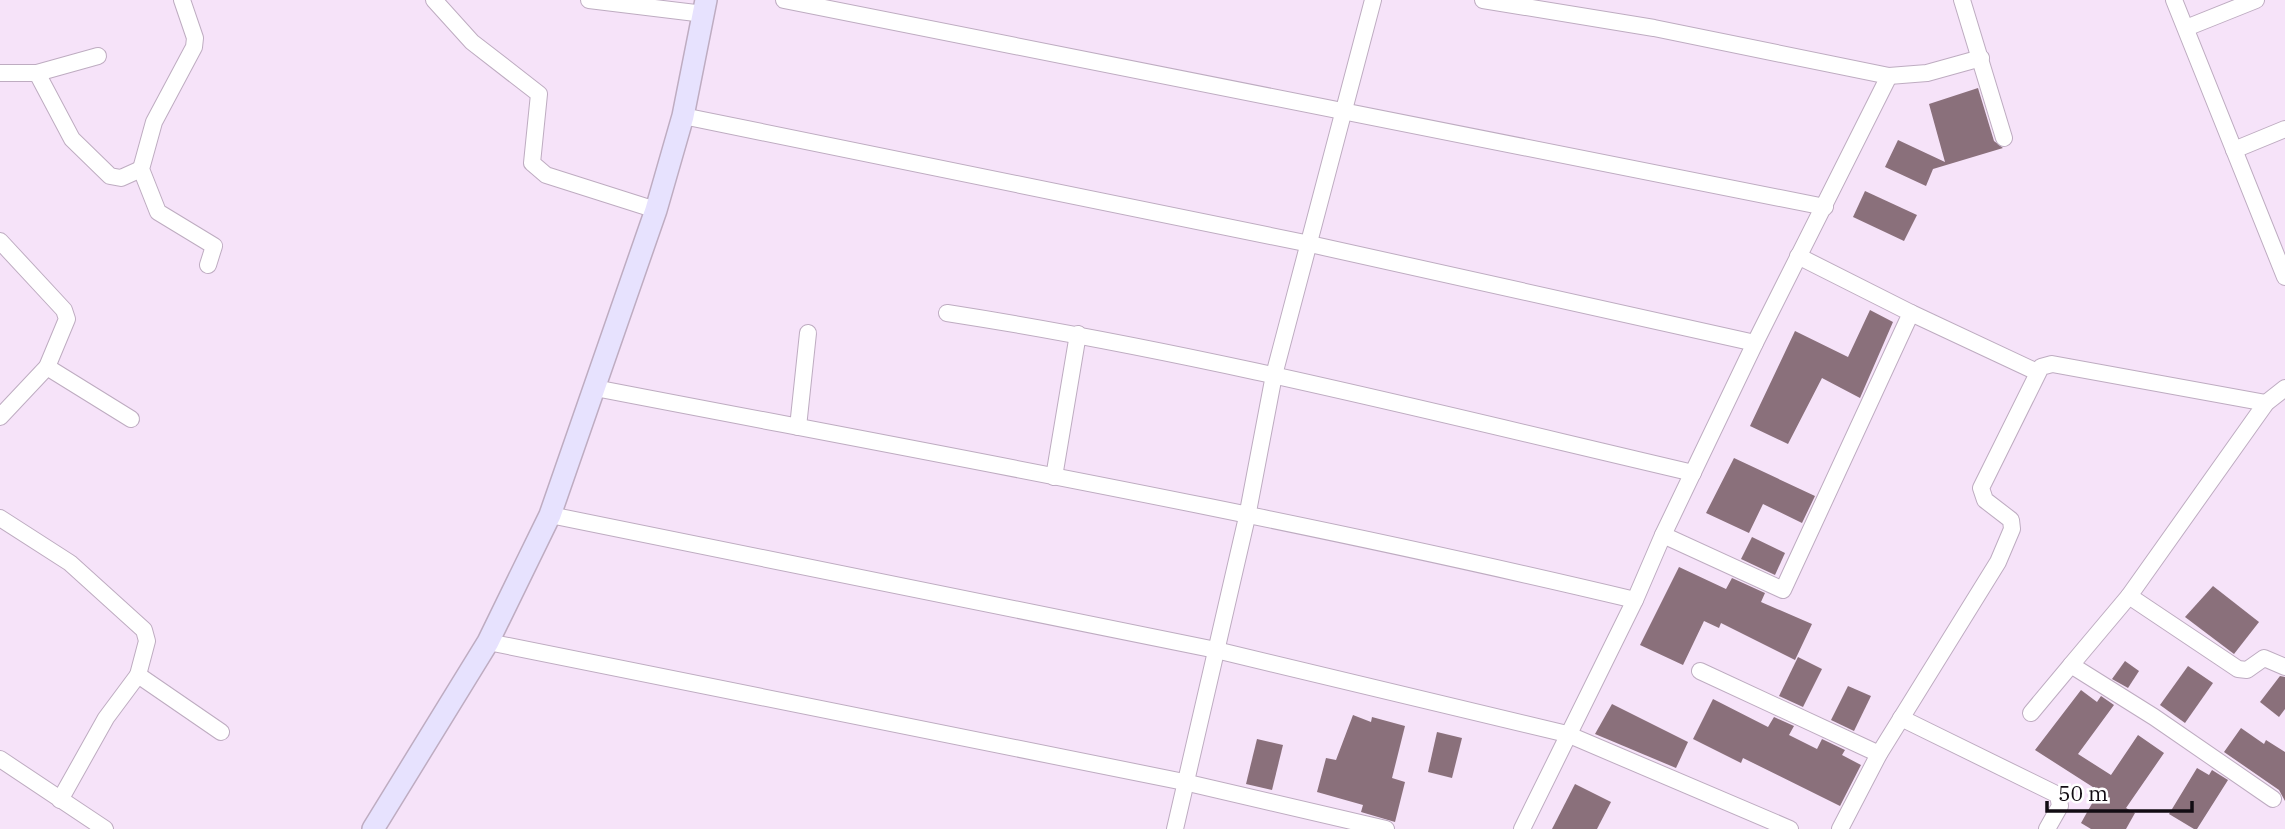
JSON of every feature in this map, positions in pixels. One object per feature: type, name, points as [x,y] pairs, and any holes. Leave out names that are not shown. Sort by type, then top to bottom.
[{"type":"street","points":[[182,0],[195,38],[194,47],[154,122],[141,169],[158,212],[214,246],[208,265]]},
{"type":"street","points":[[434,0],[472,42],[539,94],[532,163],[535,167],[546,175],[656,210]]},
{"type":"street","points":[[373,829],[488,642],[550,515],[656,210],[684,116],[705,7],[589,0]]},
{"type":"street","points":[[784,0],[1825,207]]},
{"type":"street","points":[[1175,829],[1247,517],[1274,375],[1373,0]]},
{"type":"street","points":[[1483,0],[1654,28],[1889,76],[1927,73],[1981,58]]},
{"type":"street","points":[[1962,0],[2004,138]]},
{"type":"street","points":[[2174,0],[2234,150],[2281,256],[2285,277]]},
{"type":"street","points":[[2186,28],[2256,0]]},
{"type":"street","points":[[0,73],[37,73],[98,55]]},
{"type":"street","points":[[37,73],[72,139],[110,176],[121,178],[141,169]]},
{"type":"street","points":[[1521,829],[1635,600],[1663,535],[1755,343],[1889,76]]},
{"type":"street","points":[[684,116],[1310,244],[1755,343]]},
{"type":"street","points":[[2234,150],[2285,129]]},
{"type":"street","points":[[0,241],[66,314],[47,367],[0,417]]},
{"type":"street","points":[[1798,256],[2037,372]]},
{"type":"street","points":[[947,313],[1078,334],[1274,375],[1693,473]]},
{"type":"street","points":[[1663,535],[1783,590],[1911,313]]},
{"type":"street","points":[[798,427],[808,334]]},
{"type":"street","points":[[1054,477],[1078,334]]},
{"type":"street","points":[[1840,829],[1879,754],[1984,585],[2012,529],[2008,515],[1985,500],[1981,488],[2037,372],[2045,365],[2052,364],[2266,403]]},
{"type":"street","points":[[47,367],[131,419]]},
{"type":"street","points":[[595,388],[1507,569],[1635,600]]},
{"type":"street","points":[[2031,713],[2129,596],[2266,403],[2285,388]]},
{"type":"street","points":[[550,515],[1216,650],[1567,734],[1790,829]]},
{"type":"street","points":[[0,518],[70,563],[144,630],[147,641],[138,675],[106,718],[60,800]]},
{"type":"street","points":[[2129,596],[2238,668],[2247,670],[2264,658],[2285,667]]},
{"type":"street","points":[[488,642],[1184,782],[1318,822],[1386,829]]},
{"type":"street","points":[[2071,665],[2154,716],[2273,799]]},
{"type":"street","points":[[1699,671],[1879,754]]},
{"type":"street","points":[[138,675],[221,732]]},
{"type":"street","points":[[1901,719],[2058,795],[2060,806],[2047,829]]},
{"type":"street","points":[[1,761],[105,829]]},
{"type":"building","points":[[1978,88],[1994,141],[2003,148],[1933,169],[1926,186],[1885,167],[1898,140],[1945,162],[1929,104]]},
{"type":"building","points":[[1865,191],[1917,215],[1904,241],[1853,217]]},
{"type":"building","points":[[1870,310],[1893,322],[1860,398],[1822,378],[1788,444],[1750,426],[1795,331],[1848,357]]},
{"type":"building","points":[[1734,458],[1815,496],[1802,523],[1763,504],[1749,533],[1706,513]]},
{"type":"building","points":[[1752,537],[1785,553],[1775,575],[1741,559]]},
{"type":"building","points":[[1679,567],[1726,589],[1732,578],[1765,593],[1761,602],[1812,624],[1795,660],[1721,623],[1719,628],[1704,621],[1683,665],[1640,645]]},
{"type":"building","points":[[2213,586],[2259,622],[2234,654],[2185,617]]},
{"type":"building","points":[[1798,657],[1822,669],[1803,707],[1779,696]]},
{"type":"building","points":[[2125,661],[2139,671],[2128,688],[2112,679]]},
{"type":"building","points":[[2188,666],[2213,683],[2185,723],[2160,705]]},
{"type":"building","points":[[2280,676],[2285,677],[2285,709],[2279,717],[2260,702]]},
{"type":"building","points":[[1848,686],[1871,696],[1854,731],[1831,720]]},
{"type":"building","points":[[2081,690],[2097,702],[2101,696],[2114,705],[2078,754],[2111,775],[2138,735],[2164,753],[2126,808],[2135,813],[2126,829],[2091,829],[2081,823],[2099,791],[2035,750]]},
{"type":"building","points":[[1713,699],[1768,727],[1774,717],[1794,726],[1789,735],[1817,749],[1822,739],[1845,750],[1842,755],[1861,765],[1840,806],[1743,758],[1741,763],[1693,739]]},
{"type":"building","points":[[1612,704],[1688,742],[1676,768],[1595,734]]},
{"type":"building","points":[[1353,715],[1371,722],[1372,717],[1405,726],[1392,778],[1405,782],[1395,822],[1361,812],[1363,805],[1317,792],[1326,758],[1336,760]]},
{"type":"building","points":[[2241,728],[2264,744],[2266,740],[2285,752],[2285,801],[2279,790],[2224,752]]},
{"type":"building","points":[[1437,732],[1462,738],[1452,778],[1428,772]]},
{"type":"building","points":[[1257,739],[1283,745],[1272,790],[1246,784]]},
{"type":"building","points":[[2197,768],[2209,775],[2212,770],[2228,780],[2197,829],[2194,829],[2169,814]]},
{"type":"building","points":[[1575,784],[1611,802],[1597,829],[1552,829]]}]
